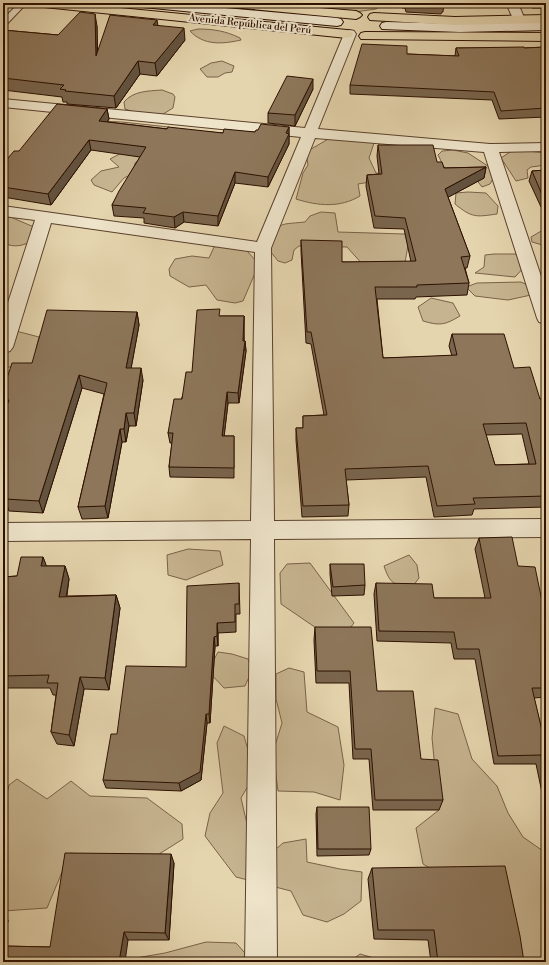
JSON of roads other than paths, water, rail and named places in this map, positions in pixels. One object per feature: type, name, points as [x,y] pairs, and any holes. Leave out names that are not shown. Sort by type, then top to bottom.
[{"type":"highway","name":"Avenida República del Perú","points":[[34,3],[351,28],[546,38]]},
{"type":"highway","name":"Avenida República del Perú","points":[[221,3],[351,28]]},
{"type":"highway","points":[[351,28],[379,34],[386,26],[384,22],[374,17]]},
{"type":"highway","points":[[351,28],[374,17],[447,20],[546,19]]},
{"type":"street","points":[[132,3],[351,28],[263,248],[262,962]]},
{"type":"street","points":[[512,3],[519,20]]},
{"type":"street","points":[[386,26],[460,28],[546,26]]},
{"type":"street","points":[[3,103],[309,133],[490,148],[546,147]]},
{"type":"street","points":[[490,148],[546,318]]},
{"type":"street","points":[[3,211],[263,248]]},
{"type":"street","points":[[3,347],[45,216]]},
{"type":"street","points":[[3,532],[546,528]]},
{"type":"lane","points":[[3,23],[23,3]]}]
